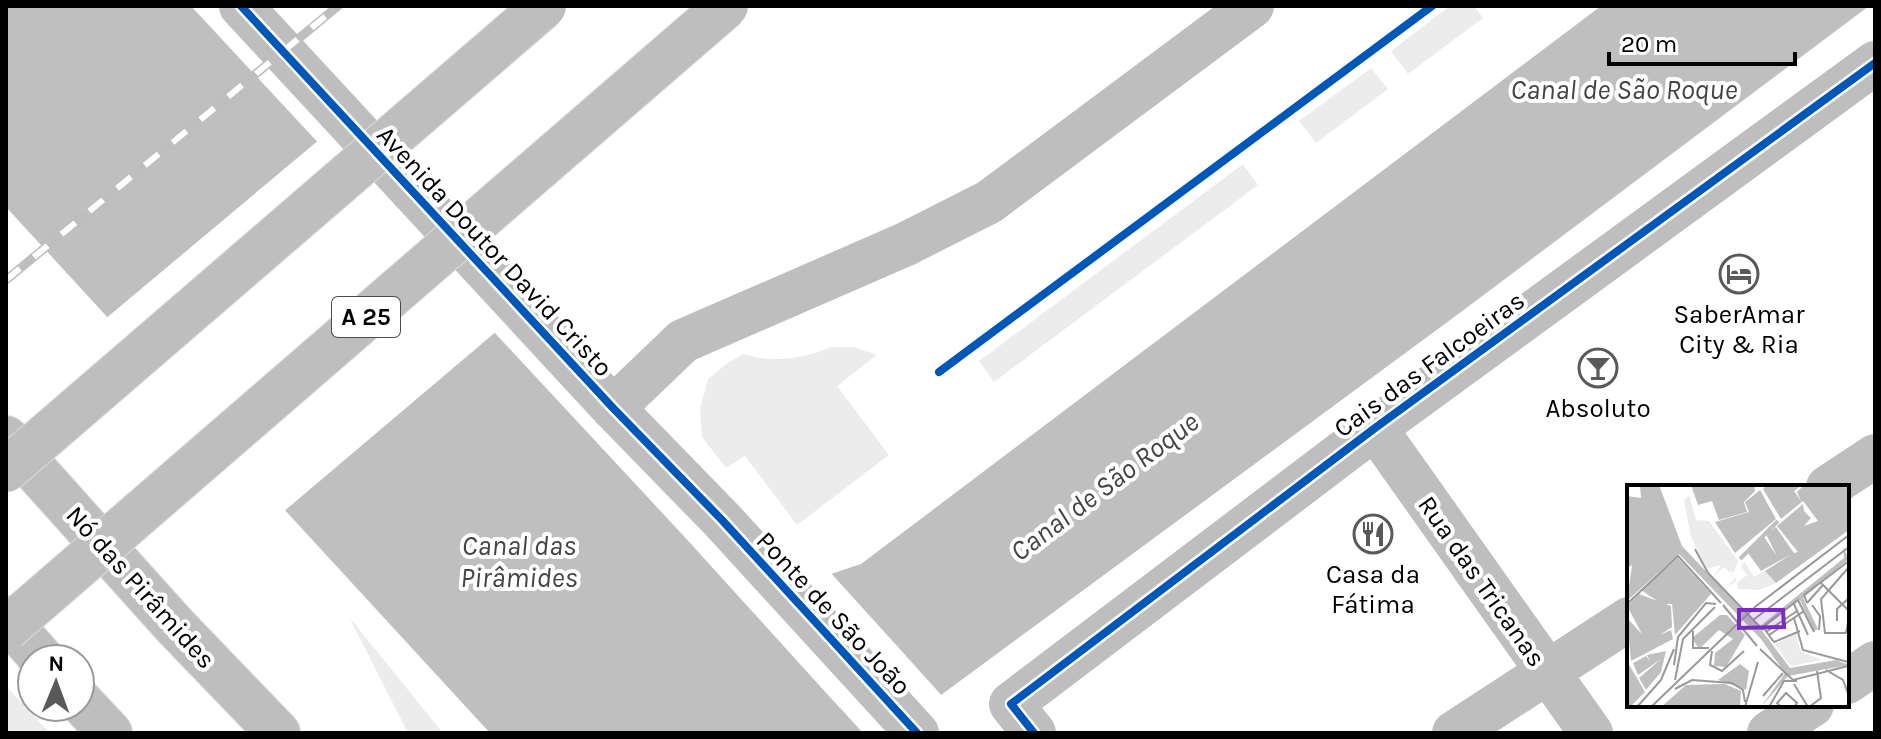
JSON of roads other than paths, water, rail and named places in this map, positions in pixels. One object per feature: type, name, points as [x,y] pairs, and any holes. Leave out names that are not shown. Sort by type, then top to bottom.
[{"type":"main road","name":"Avenida Doutor David Cristo","points":[[241,6],[613,408],[722,520]]},
{"type":"main road","points":[[6,470],[544,6]]},
{"type":"main road","name":"A 25","points":[[6,629],[726,6]]},
{"type":"main road","points":[[613,408],[683,341],[906,244],[989,202],[1252,6]]},
{"type":"main road","name":"Cais das Falcoeiras","points":[[1022,718],[1375,428],[1875,63]]},
{"type":"main road","name":"Rua das Tricanas","points":[[1375,428],[1591,733]]},
{"type":"main road","name":"Nó das Pirâmides","points":[[6,438],[175,626],[278,733]]},
{"type":"main road","points":[[1831,485],[1875,456]]},
{"type":"main road","name":"Ponte de São João","points":[[722,520],[917,733]]},
{"type":"main road","points":[[6,618],[28,643]]},
{"type":"main road","points":[[1454,733],[1627,620]]},
{"type":"main road","points":[[1849,681],[1875,663]]},
{"type":"main road","points":[[1769,733],[1809,707]]},
{"type":"main road","points":[[96,718],[110,733]]},
{"type":"water","name":"Canal das Pirâmides","points":[[6,6],[191,6],[840,708],[906,656],[831,574],[861,564],[1601,6],[1869,6],[1461,312],[887,733],[490,733],[6,207]]},
{"type":"railway","points":[[6,280],[338,6]]},
{"type":"place","name":"SaberAmar City & Ria","points":[[1739,274]]},
{"type":"place","name":"Absoluto","points":[[1598,368]]},
{"type":"place","name":"Casa da Fátima","points":[[1373,534]]},
{"type":"water label","name":"Canal de São Roque","points":[[1624,89]]},
{"type":"water label","name":"Canal de São Roque","points":[[1104,486]]}]
